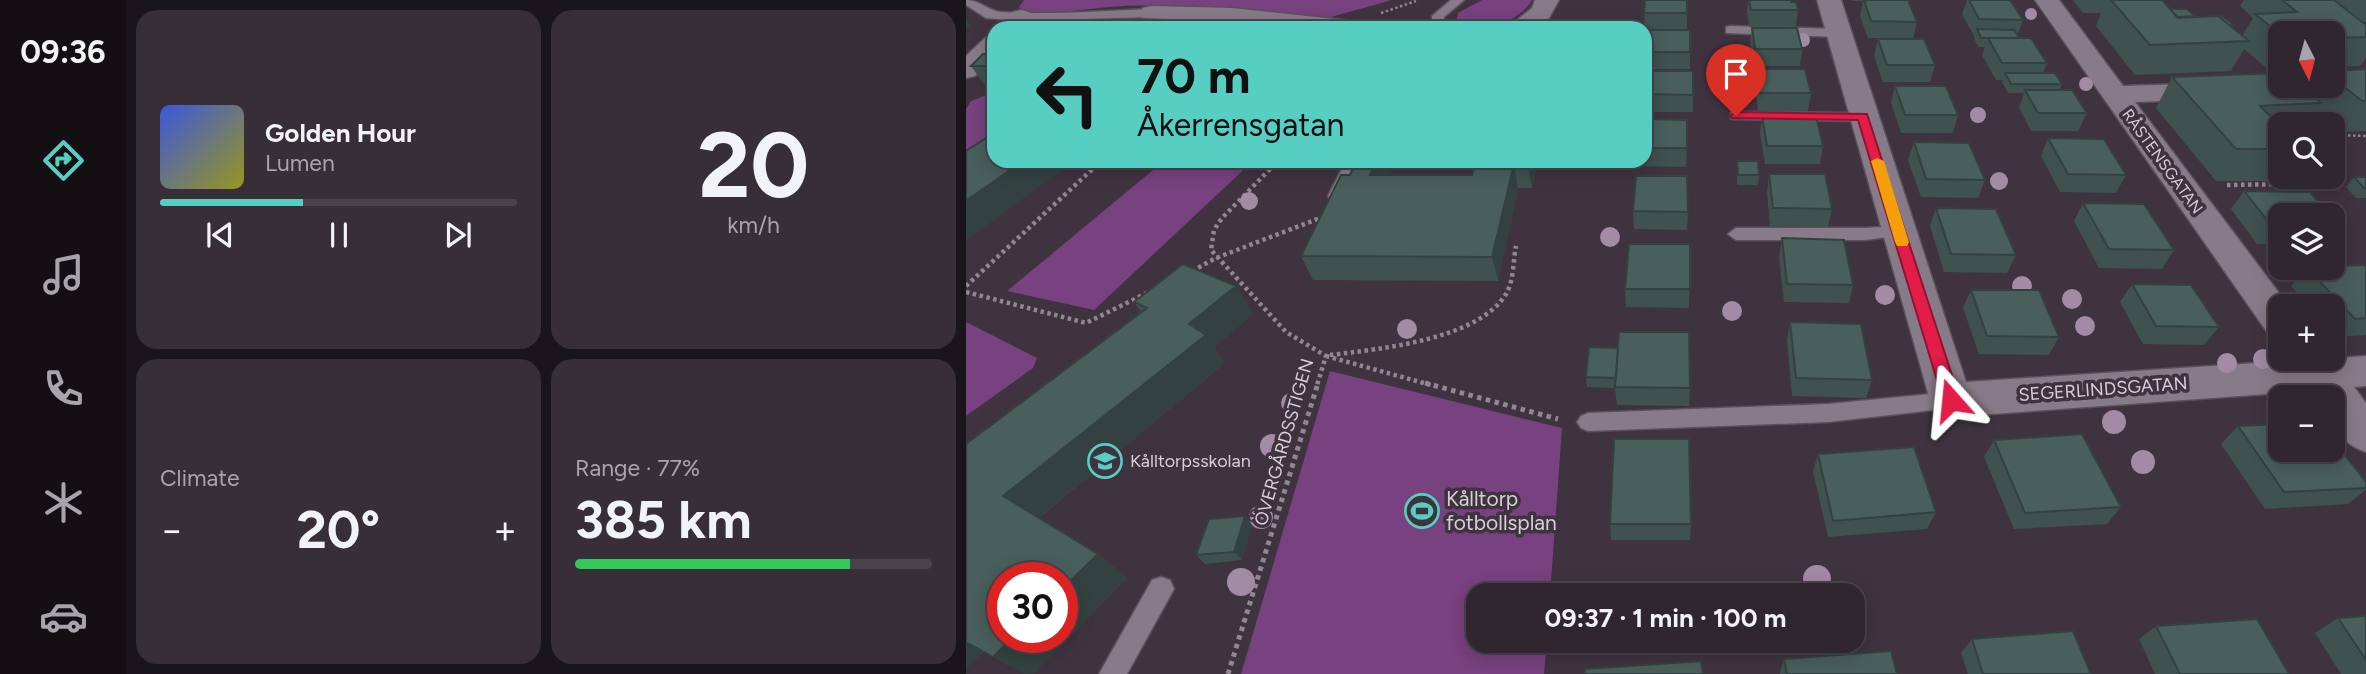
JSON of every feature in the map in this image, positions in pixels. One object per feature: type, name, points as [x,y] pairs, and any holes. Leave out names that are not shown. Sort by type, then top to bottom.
[{"type":"street","points":[[1530,21],[1546,6],[1547,0]]},
{"type":"street","points":[[1829,0],[1951,400]]},
{"type":"street","name":"RÅSTENSGATAN","points":[[2047,0],[2268,306]]},
{"type":"street","points":[[1151,13],[1232,15],[1288,21]]},
{"type":"street","points":[[966,70],[987,50]]},
{"type":"street","points":[[2116,94],[2366,86]]},
{"type":"street","name":"SEGERLINDSGATAN","points":[[2345,369],[2366,371]]},
{"type":"street","name":"SEGERLINDSGATAN","points":[[1951,400],[2268,370]]},
{"type":"street","points":[[2317,371],[2366,434]]},
{"type":"lane","points":[[1438,21],[1438,16],[1458,0]]},
{"type":"lane","points":[[966,1],[990,15],[1010,21]]},
{"type":"lane","points":[[1043,21],[1151,13]]},
{"type":"lane","points":[[1730,30],[1839,33]]},
{"type":"lane","points":[[1736,116],[1863,117]]},
{"type":"lane","points":[[1325,216],[1350,168]]},
{"type":"lane","points":[[1736,234],[1865,234],[1898,231]]},
{"type":"lane","name":"SEGERLINDSGATAN","points":[[1588,422],[1828,413],[1951,400]]},
{"type":"lane","points":[[1112,674],[1161,589]]},
{"type":"path","points":[[2345,135],[2366,136]]},
{"type":"path","points":[[966,286],[1093,168]]},
{"type":"path","points":[[1216,258],[1211,250],[1214,230],[1271,168]]},
{"type":"path","points":[[2180,185],[2268,184]]},
{"type":"path","points":[[1192,271],[1216,258],[1325,216]]},
{"type":"path","points":[[1326,356],[1405,344],[1470,324],[1506,294],[1516,246]]},
{"type":"path","name":"ÖVERGÅRDSSTIGEN","points":[[1216,258],[1286,332],[1326,356],[1228,674]]},
{"type":"path","points":[[966,292],[1086,323],[1124,302],[1157,289]]},
{"type":"path","points":[[1326,356],[1567,422],[1588,422]]},
{"type":"shaded area","points":[[1024,0],[1392,0],[1331,17],[1333,21],[1174,21],[1178,8],[1139,5],[1025,15],[1019,7]]},
{"type":"shaded area","points":[[1482,0],[1532,0],[1508,21],[1462,21],[1457,19],[1458,13]]},
{"type":"shaded area","points":[[987,95],[987,150],[966,164],[966,109],[971,101]]},
{"type":"shaded area","points":[[1156,168],[1246,168],[1094,310],[1007,291]]},
{"type":"shaded area","points":[[966,322],[1037,358],[1033,368],[966,416]]},
{"type":"shaded area","name":"Kålltorp fotbollsplan","points":[[1330,371],[1562,428],[1551,583],[1466,583],[1466,653],[1546,653],[1544,674],[1241,674]]},
{"type":"building","points":[[1645,0],[1687,0],[1687,13],[1644,13]]},
{"type":"building","points":[[1749,0],[1791,0],[1796,2],[1798,10],[1751,10]]},
{"type":"building","points":[[1864,0],[1908,0],[1917,22],[1871,21]]},
{"type":"building","points":[[1969,0],[2010,0],[2023,20],[1979,19]]},
{"type":"building","points":[[2111,0],[2162,0],[2178,18],[2218,16],[2249,41],[2150,45]]},
{"type":"building","points":[[2282,0],[2334,0],[2366,25],[2366,37],[2345,38],[2345,21],[2268,21],[2268,24],[2255,14],[2297,12]]},
{"type":"building","points":[[2170,9],[2187,9],[2195,16],[2177,17]]},
{"type":"building","points":[[2218,16],[2222,16],[2234,25],[2229,25]]},
{"type":"building","points":[[1752,28],[1797,28],[1802,49],[1755,49]]},
{"type":"building","points":[[1977,29],[2014,30],[2019,38],[1981,38]]},
{"type":"building","points":[[1652,30],[1690,30],[1690,52],[1652,52]]},
{"type":"building","points":[[1988,38],[2031,38],[2047,63],[2002,63]]},
{"type":"building","points":[[1878,39],[1924,39],[1935,65],[1887,65]]},
{"type":"building","points":[[983,54],[987,54],[987,66],[971,66]]},
{"type":"building","points":[[1756,69],[1805,69],[1811,93],[1760,93]]},
{"type":"building","points":[[2366,69],[2366,101],[2362,101],[2345,88],[2345,70]]},
{"type":"building","points":[[1652,71],[1693,71],[1693,95],[1652,94]]},
{"type":"building","points":[[2005,73],[2055,73],[2062,84],[2011,84]]},
{"type":"building","points":[[2268,73],[2268,98],[2315,98],[2321,103],[2260,106],[2268,114],[2268,149],[2236,149],[2172,77]]},
{"type":"building","points":[[1895,86],[1946,86],[1958,115],[1905,115]]},
{"type":"building","points":[[2025,90],[2072,90],[2087,113],[2038,113]]},
{"type":"building","points":[[1762,116],[1816,116],[1823,146],[1767,146]]},
{"type":"building","points":[[1652,119],[1687,120],[1687,148],[1652,148]]},
{"type":"building","points":[[987,138],[987,168],[1013,168],[966,201],[966,151]]},
{"type":"building","points":[[2048,138],[2104,139],[2126,175],[2068,174]]},
{"type":"building","points":[[1914,142],[1969,143],[1985,180],[1926,179]]},
{"type":"building","points":[[1737,161],[1758,161],[1759,175],[1738,175]]},
{"type":"building","points":[[1353,168],[1374,168],[1370,175],[1472,175],[1474,168],[1513,168],[1492,257],[1301,256],[1341,175],[1350,175]]},
{"type":"building","points":[[1769,174],[1825,174],[1832,209],[1773,208]]},
{"type":"building","points":[[1636,176],[1687,176],[1688,212],[1633,211]]},
{"type":"building","points":[[2354,177],[2366,177],[2366,188],[2364,188]]},
{"type":"building","points":[[2244,191],[2310,192],[2320,203],[2268,203],[2268,221]]},
{"type":"building","points":[[2083,203],[2144,204],[2174,250],[2109,249]]},
{"type":"building","points":[[1936,208],[1996,209],[2016,255],[1951,254]]},
{"type":"building","points":[[1782,238],[1844,240],[1853,285],[1787,284]]},
{"type":"building","points":[[1629,244],[1690,244],[1690,289],[1625,289]]},
{"type":"building","points":[[1183,264],[1236,286],[1189,324],[1206,335],[1003,496],[1098,554],[1078,573],[1078,562],[987,562],[987,653],[997,653],[993,657],[966,642],[966,444],[1147,308],[1134,302]]},
{"type":"building","points":[[2345,266],[2366,266],[2366,318],[2355,319],[2345,308],[2345,294],[2331,294],[2318,280],[2345,280]]},
{"type":"building","points":[[2132,284],[2191,285],[2219,327],[2156,326]]},
{"type":"building","points":[[1971,290],[2039,290],[2059,337],[1987,336]]},
{"type":"building","points":[[1790,322],[1861,324],[1872,380],[1796,378]]},
{"type":"building","points":[[1619,332],[1689,332],[1690,388],[1615,387]]},
{"type":"building","points":[[1589,347],[1618,348],[1616,378],[1586,377]]},
{"type":"building","points":[[2268,425],[2268,462],[2345,462],[2345,455],[2366,482],[2366,488],[2284,492],[2238,426]]},
{"type":"building","points":[[2082,434],[2121,507],[2025,513],[1994,440]]},
{"type":"building","points":[[1614,439],[1689,439],[1691,524],[1610,524]]},
{"type":"building","points":[[1914,447],[1936,512],[1833,521],[1818,454]]},
{"type":"building","points":[[1245,516],[1234,552],[1196,555],[1209,519]]},
{"type":"building","points":[[2366,616],[2366,660],[2338,618]]},
{"type":"building","points":[[2257,619],[2289,674],[2180,674],[2156,626]]},
{"type":"building","points":[[2073,631],[2091,674],[1983,674],[1972,639]]},
{"type":"building","points":[[1891,651],[1897,674],[1787,674],[1784,659],[1865,653]]},
{"type":"building","points":[[1701,661],[1703,674],[1585,674],[1585,669]]},
{"type":"slow traffic","points":[[1877,161],[1902,242]]},
{"type":"place","name":"Kålltorpsskolan","points":[[1105,461]]},
{"type":"place","name":"Kålltorp fotbollsplan","points":[[1422,511]]},
{"type":"route","points":[[1736,116],[1863,117],[1951,400]]}]
